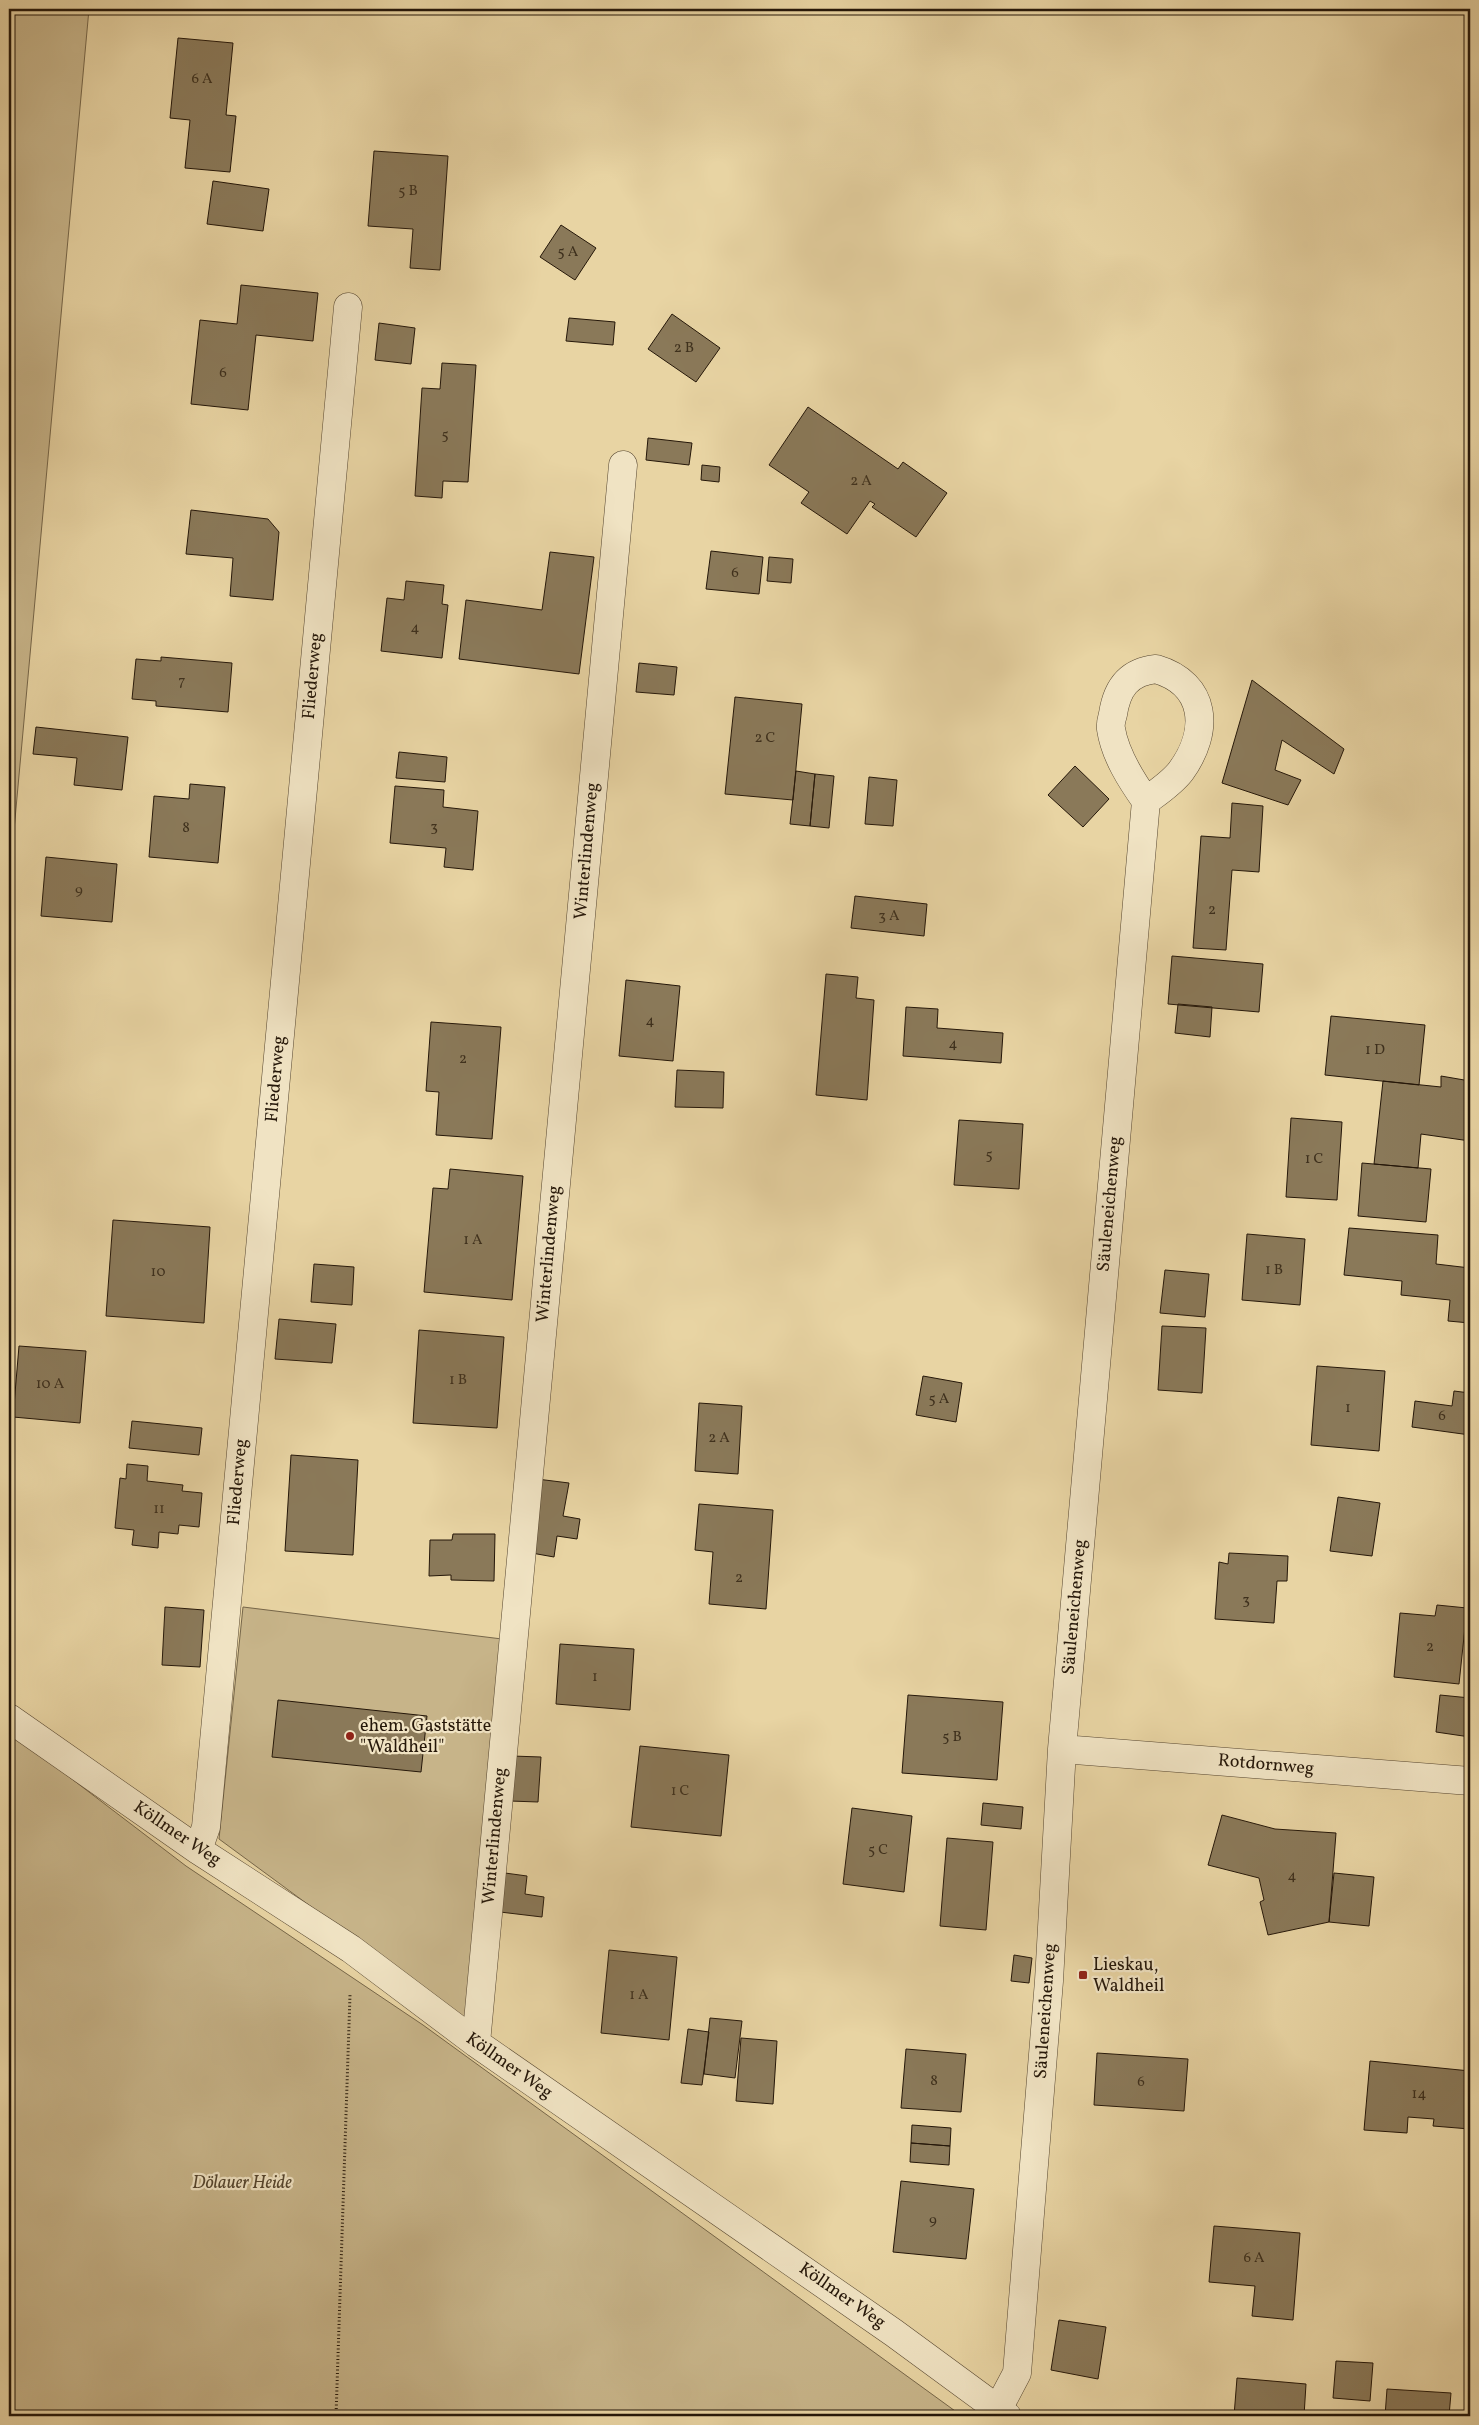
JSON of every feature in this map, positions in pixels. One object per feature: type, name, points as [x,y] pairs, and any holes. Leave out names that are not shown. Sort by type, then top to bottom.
[{"type":"street","name":"Fliederweg","points":[[198,1850],[206,1827],[348,307]]},
{"type":"street","name":"Winterlindenweg","points":[[476,2043],[623,465]]},
{"type":"street","name":"Säuleneichenweg","points":[[1003,2413],[1017,2373],[1049,1980],[1062,1748],[1146,801]]},
{"type":"street","name":"Köllmer Weg","points":[[9,1718],[198,1850],[351,1949],[476,2043],[894,2333],[1003,2413]]},
{"type":"street","name":"Rotdornweg","points":[[1062,1748],[1470,1781]]},
{"type":"path","points":[[336,2416],[351,1949]]},
{"type":"green space","points":[[9,9],[89,9],[9,885]]},
{"type":"green space","points":[[243,1607],[502,1639],[465,2020],[219,1839]]},
{"type":"green space","name":"Dölauer Heide","points":[[9,1731],[186,1866],[423,2025],[962,2416],[9,2416]]},
{"type":"building","points":[[178,38],[233,43],[226,115],[236,116],[230,172],[185,168],[190,120],[170,118]]},
{"type":"building","points":[[374,151],[448,156],[440,270],[410,268],[413,229],[368,226]]},
{"type":"building","points":[[213,181],[269,189],[263,231],[207,224]]},
{"type":"building","points":[[561,225],[596,248],[575,280],[540,257]]},
{"type":"building","points":[[241,285],[318,293],[313,341],[256,335],[248,410],[191,404],[200,320],[237,324]]},
{"type":"building","points":[[672,314],[720,348],[696,382],[648,349]]},
{"type":"building","points":[[569,318],[615,322],[613,345],[566,341]]},
{"type":"building","points":[[379,323],[415,328],[411,364],[375,360]]},
{"type":"building","points":[[442,363],[476,365],[468,482],[443,481],[442,498],[415,496],[422,388],[440,389]]},
{"type":"building","points":[[808,407],[898,469],[903,462],[947,493],[916,537],[872,507],[875,504],[870,501],[847,534],[801,503],[809,492],[769,465]]},
{"type":"building","points":[[648,438],[692,443],[689,465],[646,460]]},
{"type":"building","points":[[702,465],[720,467],[719,482],[701,480]]},
{"type":"building","points":[[191,510],[268,519],[279,532],[273,600],[230,596],[233,558],[186,554]]},
{"type":"building","points":[[711,551],[763,557],[759,594],[706,589]]},
{"type":"building","points":[[550,552],[594,557],[579,674],[459,659],[466,600],[542,610]]},
{"type":"building","points":[[769,557],[793,559],[791,583],[767,581]]},
{"type":"building","points":[[406,581],[444,585],[442,604],[448,605],[442,658],[381,651],[387,598],[404,600]]},
{"type":"building","points":[[161,657],[232,663],[228,712],[156,706],[156,701],[132,699],[136,659],[161,661]]},
{"type":"building","points":[[639,663],[677,667],[674,695],[636,692]]},
{"type":"building","points":[[1252,680],[1344,749],[1334,774],[1282,740],[1275,770],[1301,780],[1288,805],[1222,783]]},
{"type":"building","points":[[735,697],[802,704],[793,800],[725,794]]},
{"type":"building","points":[[36,727],[128,737],[122,790],[74,785],[77,758],[33,754]]},
{"type":"building","points":[[399,752],[447,757],[445,782],[396,778]]},
{"type":"building","points":[[1075,766],[1109,799],[1083,827],[1048,795]]},
{"type":"building","points":[[796,771],[815,774],[810,826],[790,824]]},
{"type":"building","points":[[815,774],[834,776],[829,828],[810,826]]},
{"type":"building","points":[[869,777],[897,780],[893,826],[865,824]]},
{"type":"building","points":[[190,784],[225,787],[218,863],[149,857],[154,796],[189,799]]},
{"type":"building","points":[[395,786],[444,790],[443,807],[478,811],[473,870],[444,867],[446,848],[390,843]]},
{"type":"building","points":[[1232,803],[1263,806],[1259,872],[1232,870],[1226,950],[1193,948],[1201,836],[1230,838]]},
{"type":"building","points":[[46,857],[117,864],[112,922],[41,916]]},
{"type":"building","points":[[855,896],[927,904],[924,936],[851,928]]},
{"type":"building","points":[[1172,956],[1263,964],[1259,1012],[1168,1004]]},
{"type":"building","points":[[826,974],[858,977],[856,998],[874,1000],[867,1100],[816,1095]]},
{"type":"building","points":[[626,980],[680,986],[673,1061],[619,1056]]},
{"type":"building","points":[[1178,1004],[1212,1007],[1210,1037],[1175,1033]]},
{"type":"building","points":[[906,1007],[938,1009],[937,1028],[1003,1033],[1001,1063],[903,1056]]},
{"type":"building","points":[[1331,1016],[1425,1025],[1419,1085],[1325,1075]]},
{"type":"building","points":[[431,1022],[501,1027],[492,1139],[436,1135],[439,1092],[426,1091]]},
{"type":"building","points":[[677,1070],[724,1072],[723,1108],[675,1107]]},
{"type":"building","points":[[1441,1076],[1470,1081],[1470,1141],[1421,1134],[1418,1168],[1374,1164],[1383,1081],[1441,1087]]},
{"type":"building","points":[[1291,1118],[1342,1122],[1337,1200],[1286,1197]]},
{"type":"building","points":[[959,1120],[1023,1124],[1019,1189],[954,1185]]},
{"type":"building","points":[[1362,1163],[1431,1169],[1426,1222],[1358,1216]]},
{"type":"building","points":[[450,1169],[523,1176],[512,1300],[424,1292],[433,1188],[448,1189]]},
{"type":"building","points":[[113,1220],[210,1227],[204,1323],[106,1316]]},
{"type":"building","points":[[1349,1228],[1438,1235],[1436,1264],[1470,1268],[1470,1323],[1448,1321],[1450,1300],[1401,1295],[1402,1281],[1344,1275]]},
{"type":"building","points":[[1247,1234],[1305,1239],[1300,1305],[1242,1300]]},
{"type":"building","points":[[314,1264],[354,1267],[352,1305],[311,1302]]},
{"type":"building","points":[[1165,1270],[1209,1274],[1205,1317],[1160,1313]]},
{"type":"building","points":[[279,1319],[336,1324],[332,1363],[275,1359]]},
{"type":"building","points":[[1162,1326],[1206,1328],[1202,1393],[1158,1390]]},
{"type":"building","points":[[419,1330],[504,1337],[497,1428],[413,1423]]},
{"type":"building","points":[[19,1346],[86,1351],[80,1423],[13,1417]]},
{"type":"building","points":[[1317,1366],[1385,1371],[1379,1451],[1311,1445]]},
{"type":"building","points":[[923,1376],[962,1383],[956,1422],[916,1415]]},
{"type":"building","points":[[1454,1391],[1470,1393],[1470,1435],[1412,1427],[1415,1401],[1452,1406]]},
{"type":"building","points":[[699,1403],[742,1406],[738,1474],[695,1471]]},
{"type":"building","points":[[132,1421],[202,1428],[199,1455],[129,1448]]},
{"type":"building","points":[[291,1455],[358,1460],[353,1555],[285,1551]]},
{"type":"building","points":[[127,1464],[148,1466],[147,1481],[183,1485],[182,1491],[202,1493],[199,1527],[179,1525],[178,1534],[159,1532],[158,1548],[132,1545],[134,1530],[115,1528],[120,1478],[126,1479]]},
{"type":"building","points":[[537,1479],[569,1483],[563,1516],[580,1519],[577,1539],[557,1536],[554,1557],[526,1552]]},
{"type":"building","points":[[1338,1497],[1380,1503],[1372,1556],[1330,1551]]},
{"type":"building","points":[[699,1504],[773,1510],[766,1609],[709,1604],[713,1552],[695,1550]]},
{"type":"building","points":[[453,1534],[495,1534],[494,1581],[451,1580],[451,1575],[429,1576],[430,1540],[452,1540]]},
{"type":"building","points":[[1229,1553],[1288,1556],[1287,1581],[1277,1581],[1274,1623],[1215,1619],[1219,1562],[1228,1564]]},
{"type":"building","points":[[1437,1605],[1467,1608],[1459,1684],[1394,1677],[1400,1613],[1435,1616]]},
{"type":"building","points":[[165,1607],[204,1610],[200,1667],[162,1665]]},
{"type":"building","points":[[560,1644],[634,1649],[630,1710],[556,1704]]},
{"type":"building","points":[[908,1695],[1003,1702],[997,1780],[902,1773]]},
{"type":"building","points":[[1440,1695],[1470,1698],[1470,1737],[1436,1732]]},
{"type":"building","name":"ehem. Gaststätte \"Waldheil\"","points":[[278,1700],[427,1716],[421,1772],[272,1757]]},
{"type":"building","points":[[640,1746],[729,1755],[721,1836],[631,1827]]},
{"type":"building","points":[[512,1756],[541,1757],[538,1802],[510,1801]]},
{"type":"building","points":[[983,1803],[1023,1807],[1021,1829],[981,1825]]},
{"type":"building","points":[[852,1808],[912,1816],[904,1892],[843,1884]]},
{"type":"building","points":[[1222,1815],[1275,1829],[1336,1833],[1329,1922],[1268,1935],[1260,1902],[1264,1900],[1259,1878],[1208,1865]]},
{"type":"building","points":[[947,1838],[993,1842],[986,1930],[940,1926]]},
{"type":"building","points":[[505,1873],[527,1876],[525,1894],[544,1897],[542,1917],[500,1912]]},
{"type":"building","points":[[1334,1873],[1374,1877],[1369,1926],[1329,1922]]},
{"type":"building","points":[[609,1950],[677,1957],[669,2040],[601,2033]]},
{"type":"building","points":[[1014,1955],[1032,1958],[1029,1983],[1011,1981]]},
{"type":"building","points":[[710,2018],[742,2021],[735,2078],[704,2074]]},
{"type":"building","points":[[688,2029],[709,2032],[702,2085],[681,2083]]},
{"type":"building","points":[[741,2038],[777,2041],[773,2104],[736,2101]]},
{"type":"building","points":[[906,2049],[966,2054],[961,2112],[901,2108]]},
{"type":"building","points":[[1097,2053],[1188,2059],[1184,2111],[1094,2105]]},
{"type":"building","points":[[1370,2061],[1470,2071],[1470,2129],[1433,2126],[1434,2119],[1408,2117],[1407,2133],[1364,2130]]},
{"type":"building","points":[[912,2125],[951,2128],[950,2146],[911,2143]]},
{"type":"building","points":[[911,2143],[950,2146],[949,2165],[910,2162]]},
{"type":"building","points":[[901,2181],[974,2189],[966,2259],[893,2252]]},
{"type":"building","points":[[1214,2226],[1300,2233],[1293,2320],[1252,2316],[1255,2286],[1209,2282]]},
{"type":"building","points":[[1059,2320],[1106,2327],[1098,2379],[1051,2370]]},
{"type":"building","points":[[1336,2361],[1373,2363],[1370,2401],[1333,2398]]},
{"type":"building","points":[[1237,2378],[1306,2384],[1304,2416],[1234,2416]]},
{"type":"building","points":[[1387,2389],[1451,2393],[1449,2416],[1385,2416]]},
{"type":"place","name":"ehem. Gaststätte \"Waldheil\"","points":[[350,1736]]},
{"type":"place","name":"Lieskau, Waldheil","points":[[1083,1975]]}]
